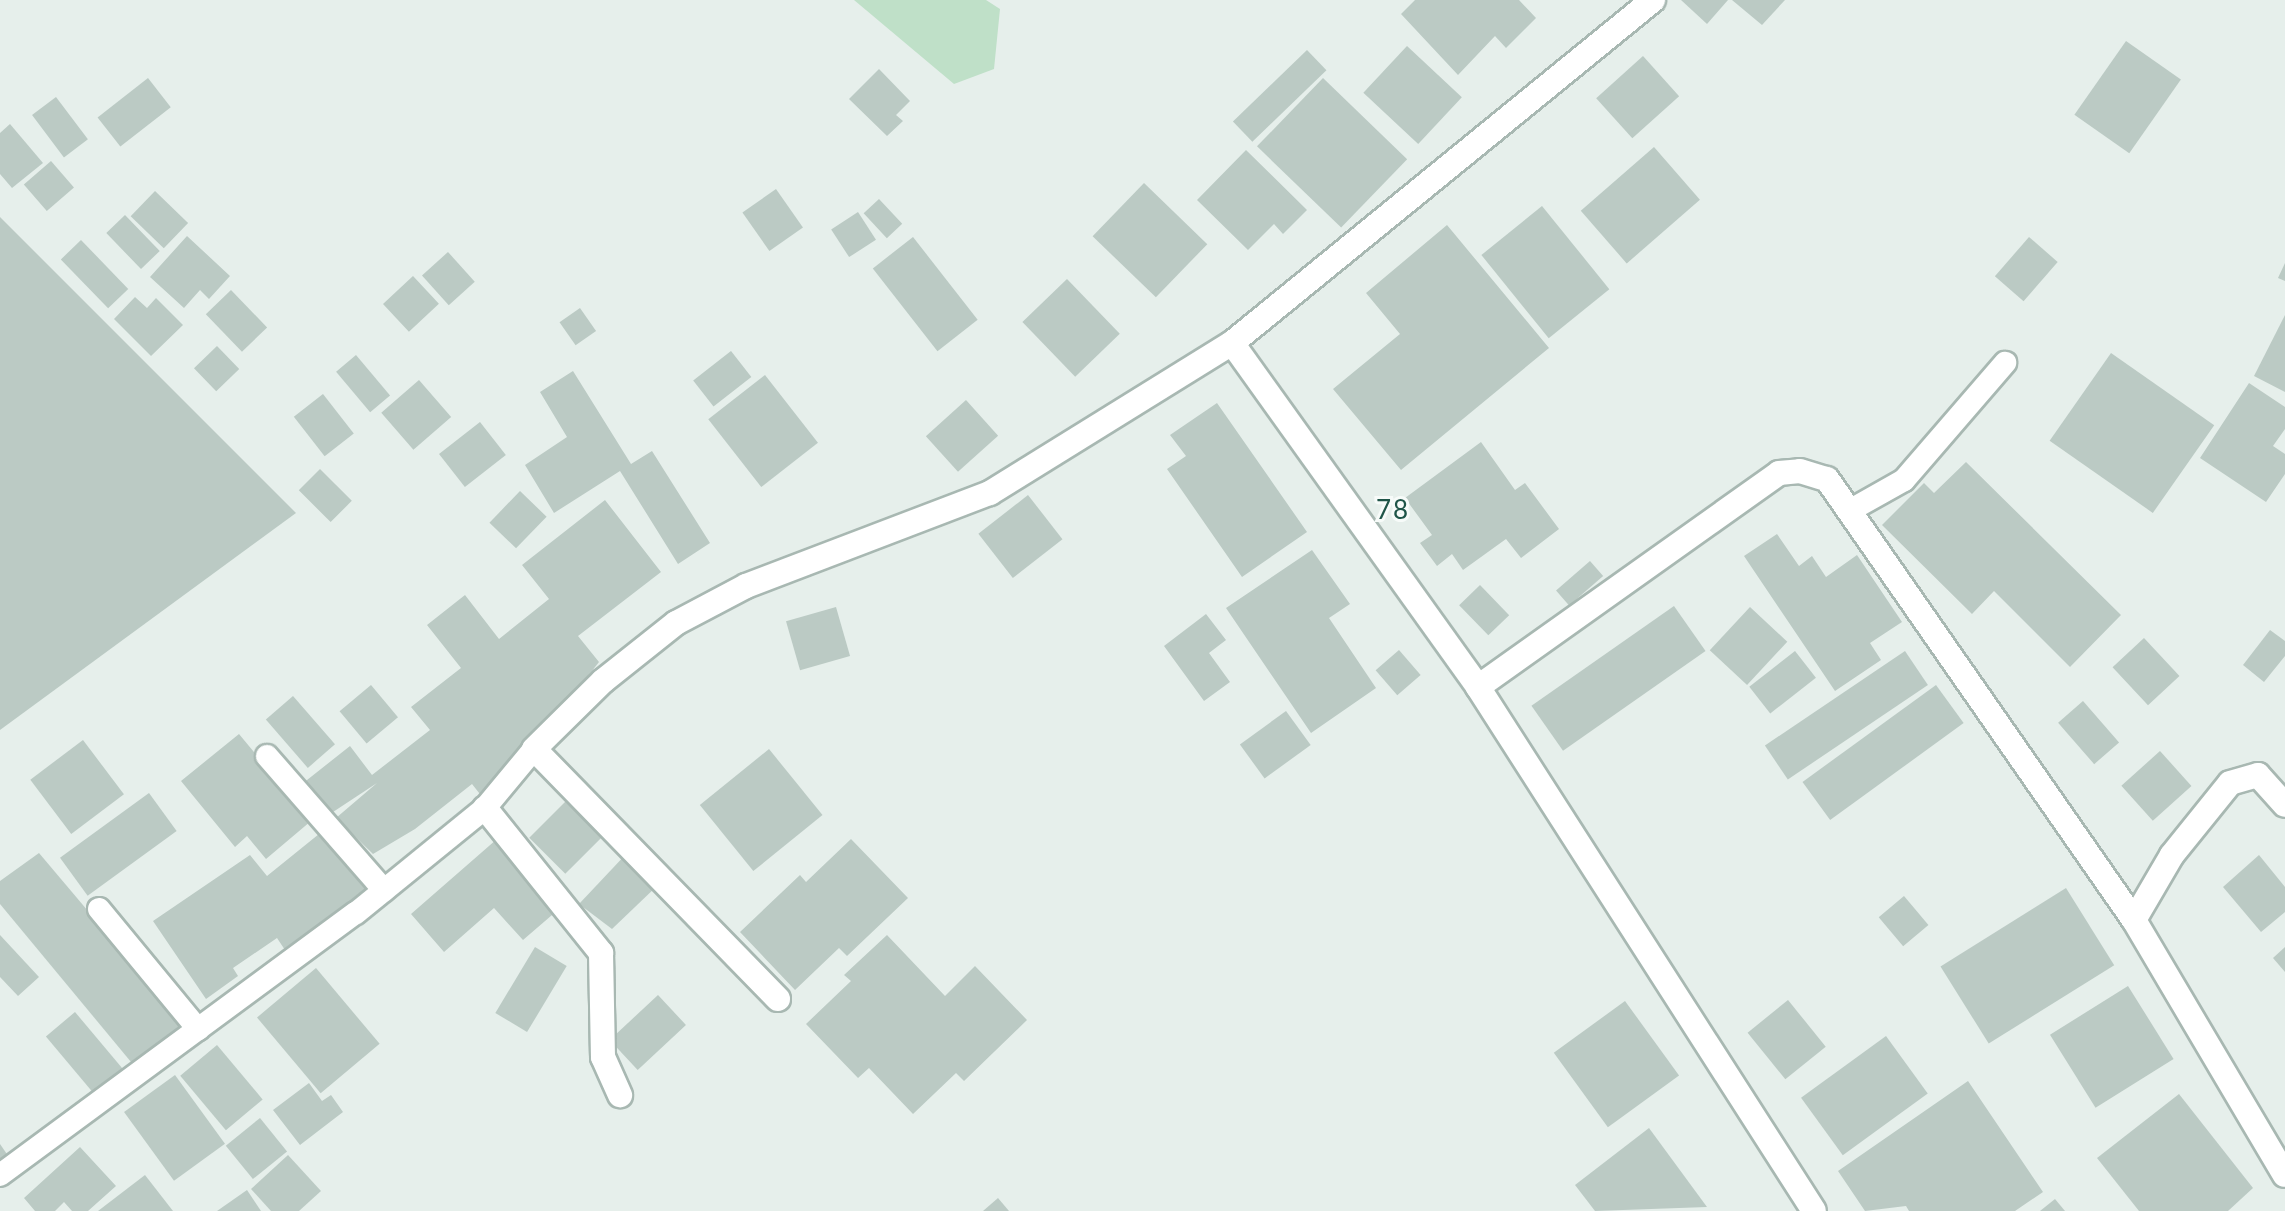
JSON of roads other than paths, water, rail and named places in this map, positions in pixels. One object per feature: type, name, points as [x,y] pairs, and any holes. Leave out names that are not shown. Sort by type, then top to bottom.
[{"type":"street","points":[[778,999],[534,749],[603,681],[676,623],[746,586],[990,493],[1232,343],[1653,0]]},
{"type":"street","points":[[1232,343],[1478,687],[1814,1211]]},
{"type":"street","points":[[1478,687],[1779,473],[1800,471],[1827,479],[2134,920],[2285,1175]]},
{"type":"street","points":[[2134,920],[2172,855],[2230,783],[2258,775],[2285,805]]},
{"type":"street","points":[[485,808],[601,953],[603,1057],[620,1095]]},
{"type":"lane","points":[[1849,511],[1904,480],[2005,363]]},
{"type":"lane","points":[[0,1175],[384,890],[485,808],[534,749]]},
{"type":"lane","points":[[267,756],[384,890]]},
{"type":"lane","points":[[99,909],[198,1029]]},
{"type":"district","name":"78","points":[[1393,510]]}]
